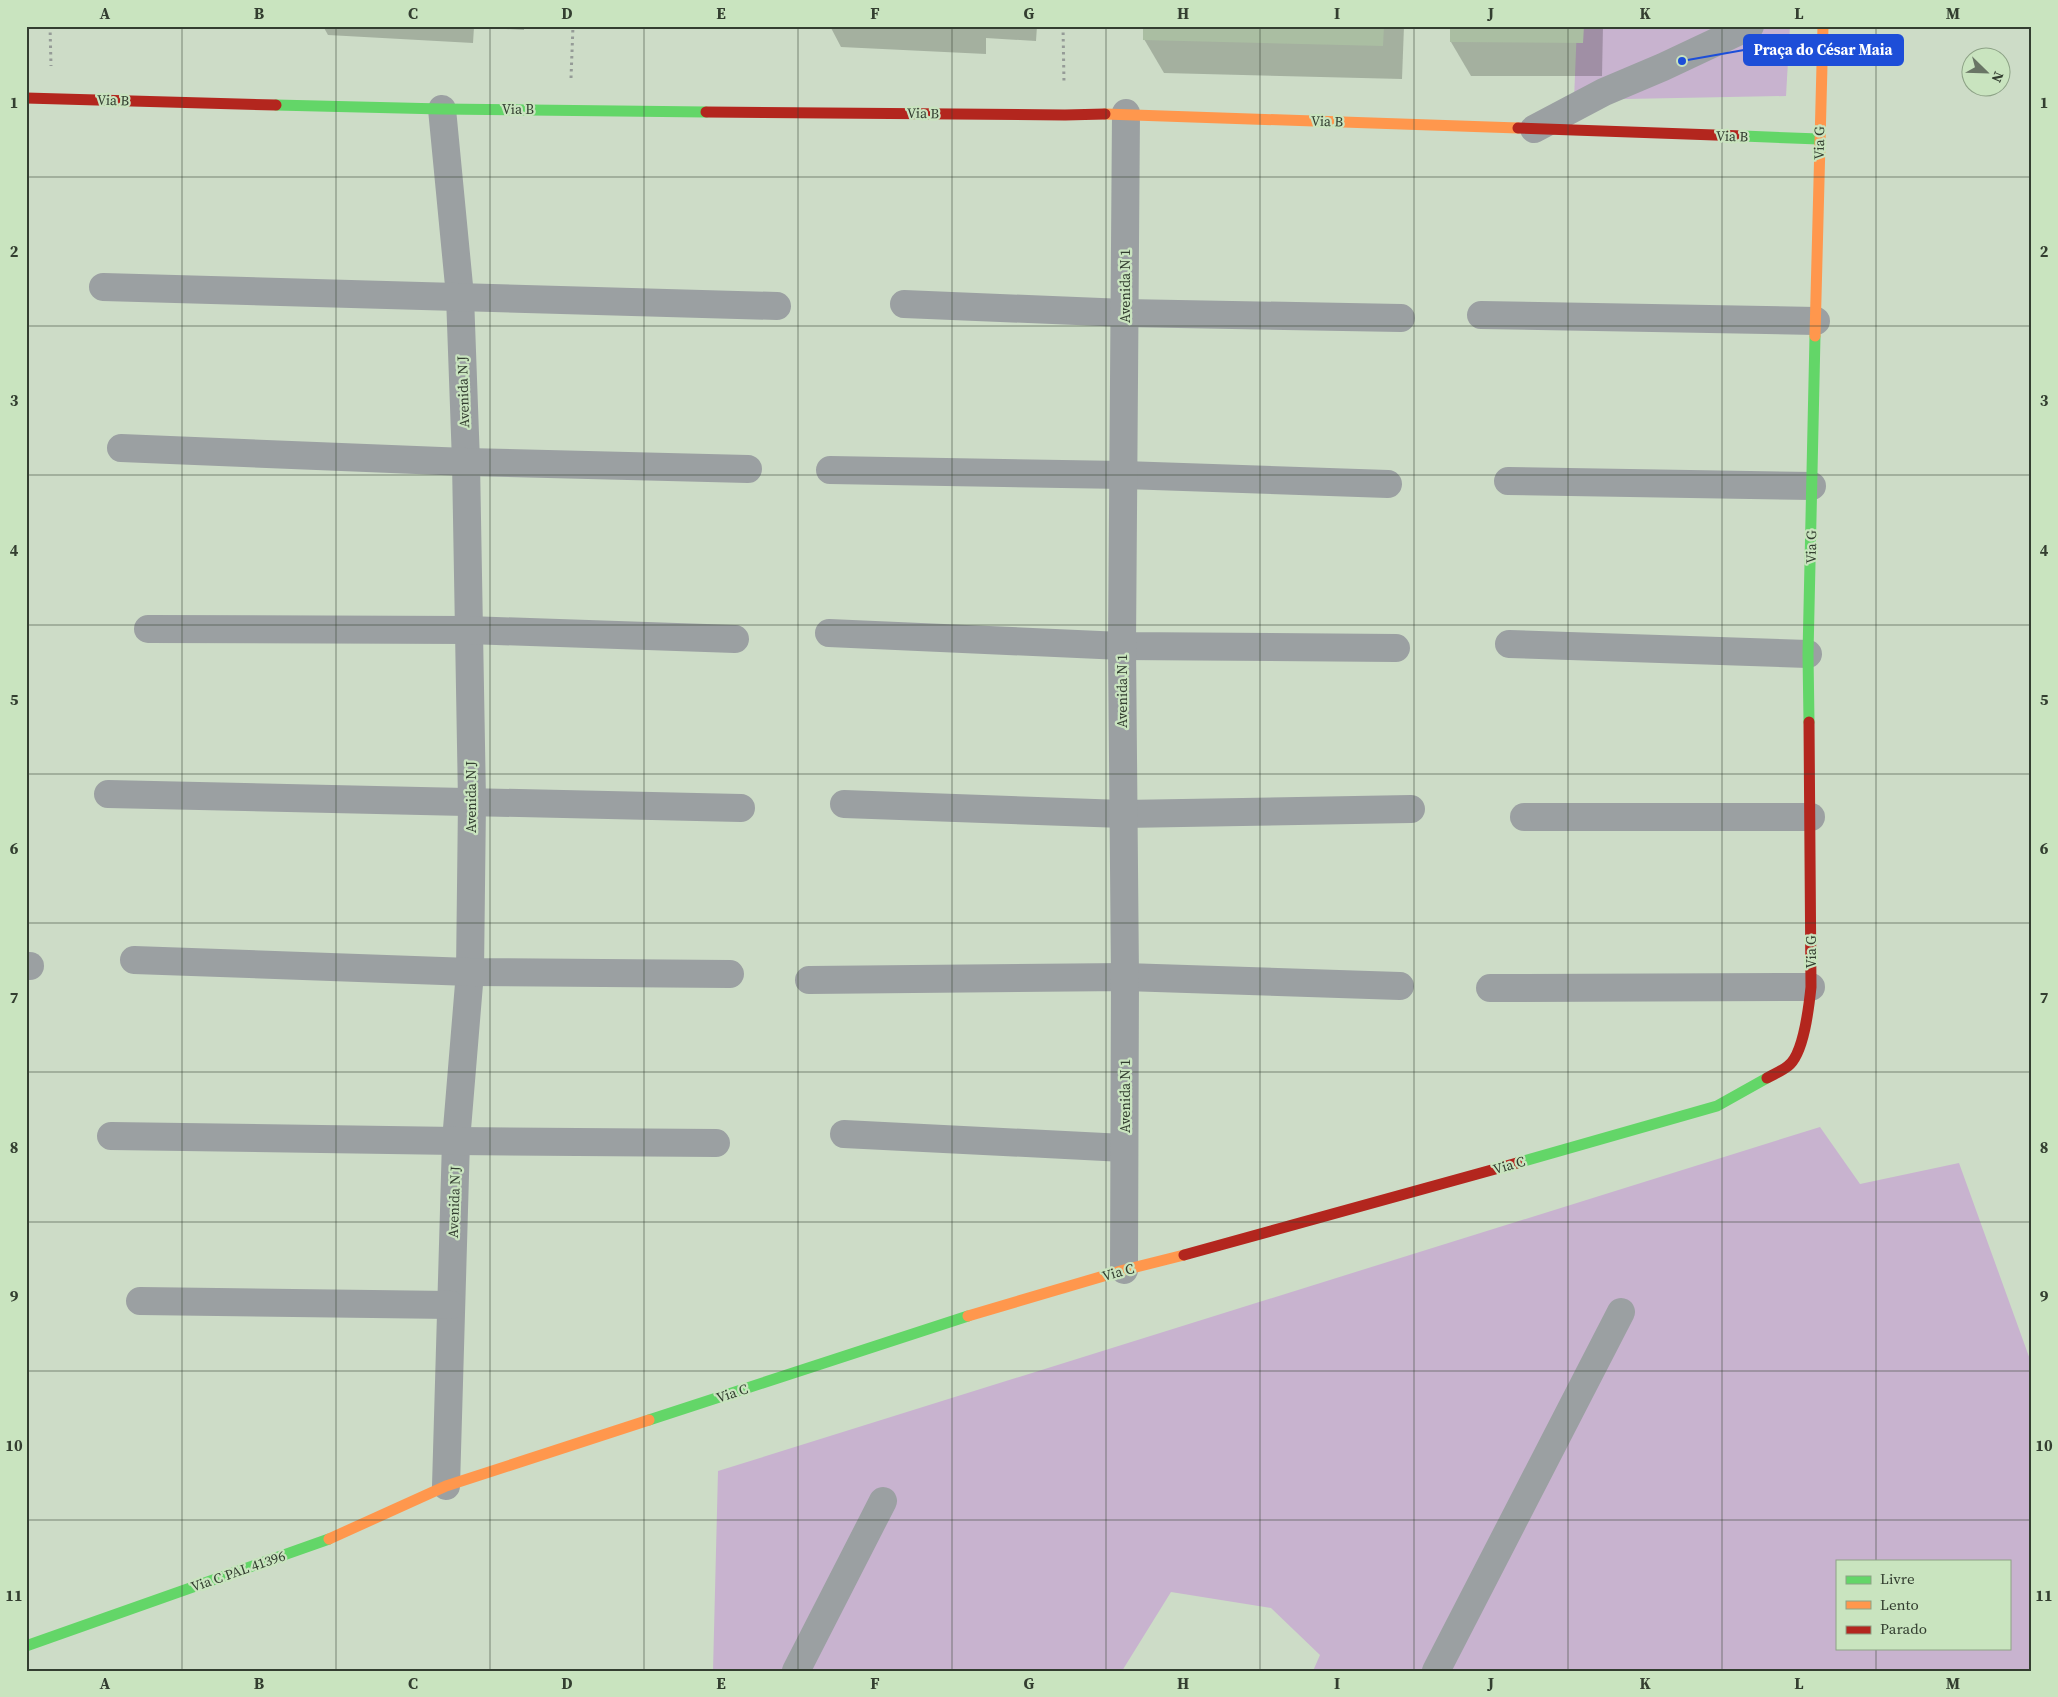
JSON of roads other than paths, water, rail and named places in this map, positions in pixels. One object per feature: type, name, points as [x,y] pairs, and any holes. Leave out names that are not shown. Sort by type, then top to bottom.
[{"type":"street","points":[[1534,129],[1604,92],[1750,26]]},
{"type":"street","name":"Via G","points":[[1790,1065],[1801,1043],[1808,1015],[1811,987],[1811,817],[1808,654],[1823,26]]},
{"type":"street","name":"Via B","points":[[26,98],[442,109],[1126,113],[1819,139]]},
{"type":"street","name":"Avenida N J","points":[[442,109],[460,296],[466,462],[472,801],[470,972],[456,1142],[446,1486]]},
{"type":"street","name":"Avenida N 1","points":[[1124,1270],[1125,977],[1122,646],[1126,113]]},
{"type":"street","points":[[103,287],[777,306]]},
{"type":"street","points":[[904,304],[1125,313],[1401,318]]},
{"type":"street","points":[[1481,315],[1816,321]]},
{"type":"street","points":[[121,448],[466,462],[748,469]]},
{"type":"street","points":[[830,470],[1124,475],[1388,484]]},
{"type":"street","points":[[1508,481],[1812,486]]},
{"type":"street","points":[[148,629],[468,630],[735,639]]},
{"type":"street","points":[[829,633],[1122,646],[1396,648]]},
{"type":"street","points":[[1510,644],[1808,654]]},
{"type":"street","points":[[108,794],[741,808]]},
{"type":"street","points":[[844,804],[1123,814],[1411,809]]},
{"type":"street","points":[[1524,817],[1811,817]]},
{"type":"street","points":[[134,960],[470,972],[730,974]]},
{"type":"street","points":[[809,980],[1125,977],[1400,986]]},
{"type":"street","points":[[1490,988],[1811,987]]},
{"type":"street","name":"Via C","points":[[446,1486],[989,1309],[1124,1270],[1238,1242],[1716,1106],[1790,1065]]},
{"type":"street","points":[[844,1134],[1124,1148]]},
{"type":"street","points":[[111,1136],[456,1142],[716,1143]]},
{"type":"street","points":[[140,1301],[451,1305]]},
{"type":"street","points":[[1436,1671],[1621,1312]]},
{"type":"street","name":"Via C PAL 41396","points":[[26,1646],[342,1534],[446,1486]]},
{"type":"street","points":[[796,1671],[883,1501]]},
{"type":"place","name":"Praça do César Maia","points":[[1682,61]]}]
